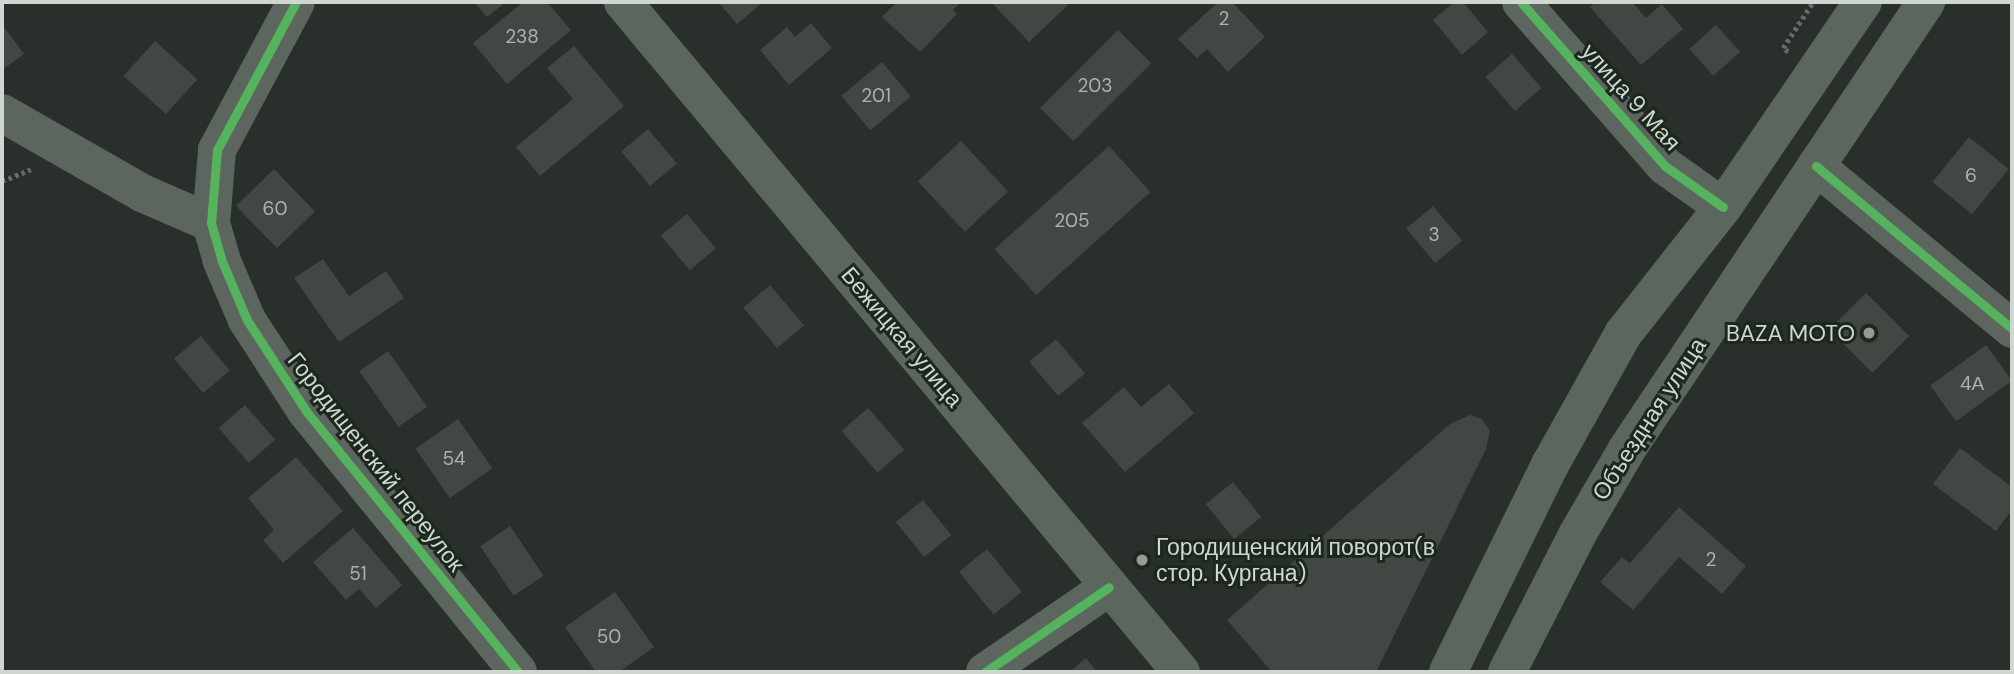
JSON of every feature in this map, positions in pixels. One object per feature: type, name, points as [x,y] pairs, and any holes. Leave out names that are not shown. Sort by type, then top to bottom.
[{"type":"main road","name":"Бежицкая улица","points":[[623,2],[1181,672]]},
{"type":"main road","points":[[1448,672],[1551,463],[1623,334],[1723,207],[1863,2]]},
{"type":"main road","name":"Объездная улица","points":[[1507,672],[1552,581],[1627,449],[1926,2]]},
{"type":"street","points":[[2,113],[142,193],[211,223],[217,150],[296,2]]},
{"type":"street","name":"улица 9 Мая","points":[[1521,2],[1665,166],[1723,207]]},
{"type":"street","points":[[1816,166],[2012,329]]},
{"type":"street","name":"Городищенский переулок","points":[[211,223],[221,259],[247,320],[306,411],[518,672]]},
{"type":"street","points":[[985,672],[1109,587]]},
{"type":"building","points":[[474,2],[506,2],[487,17]]},
{"type":"building","points":[[523,2],[547,2],[571,30],[507,84],[473,43]]},
{"type":"building","points":[[718,2],[763,2],[737,24]]},
{"type":"building","points":[[897,2],[961,2],[953,10],[957,14],[920,52],[882,17]]},
{"type":"building","points":[[991,2],[1065,2],[1068,5],[1029,42]]},
{"type":"building","points":[[1218,2],[1232,2],[1265,37],[1228,72],[1207,49],[1197,58],[1178,39]]},
{"type":"building","points":[[1454,2],[1463,2],[1488,32],[1462,55],[1433,20]]},
{"type":"building","points":[[1596,2],[1632,2],[1646,18],[1662,4],[1683,29],[1641,65],[1590,7]]},
{"type":"building","points":[[811,23],[832,48],[789,85],[760,50],[787,27],[795,37]]},
{"type":"building","points":[[2,24],[24,54],[2,70]]},
{"type":"building","points":[[1716,25],[1740,52],[1713,76],[1689,49]]},
{"type":"building","points":[[1118,30],[1151,63],[1073,141],[1040,108]]},
{"type":"building","points":[[155,41],[197,79],[166,114],[124,76]]},
{"type":"building","points":[[574,46],[624,106],[540,176],[516,147],[573,99],[547,68]]},
{"type":"building","points":[[1512,54],[1542,88],[1515,111],[1486,77]]},
{"type":"building","points":[[882,62],[911,96],[870,131],[841,96]]},
{"type":"building","points":[[648,129],[677,163],[650,186],[621,151]]},
{"type":"building","points":[[1969,137],[2009,169],[1972,214],[1932,182]]},
{"type":"building","points":[[961,141],[1008,191],[965,232],[918,181]]},
{"type":"building","points":[[1109,146],[1150,192],[1036,295],[995,249]]},
{"type":"building","points":[[274,169],[315,211],[277,248],[236,206]]},
{"type":"building","points":[[1433,206],[1462,240],[1435,263],[1406,228]]},
{"type":"building","points":[[687,214],[716,248],[690,270],[661,236]]},
{"type":"building","points":[[323,259],[349,296],[386,271],[404,298],[339,342],[294,278]]},
{"type":"building","points":[[770,285],[804,326],[777,348],[743,307]]},
{"type":"building","name":"BAZA MOTO","points":[[1866,293],[1909,336],[1872,373],[1829,330]]},
{"type":"building","points":[[201,336],[230,370],[203,393],[174,358]]},
{"type":"building","points":[[1056,339],[1085,373],[1058,396],[1029,361]]},
{"type":"building","points":[[1986,345],[2012,381],[1956,421],[1930,386]]},
{"type":"building","points":[[388,351],[427,407],[398,427],[359,371]]},
{"type":"building","points":[[1169,384],[1194,413],[1125,472],[1082,423],[1124,387],[1141,407]]},
{"type":"building","points":[[245,405],[275,440],[249,463],[219,428]]},
{"type":"building","points":[[868,408],[904,450],[878,472],[842,431]]},
{"type":"building","points":[[1470,415],[1482,419],[1490,431],[1486,449],[1376,672],[1272,672],[1227,620],[1450,424]]},
{"type":"building","points":[[458,419],[492,468],[450,498],[415,449]]},
{"type":"building","points":[[1960,448],[2012,487],[2012,510],[1996,531],[1933,484]]},
{"type":"building","points":[[296,457],[343,511],[283,563],[263,540],[274,530],[248,498]]},
{"type":"building","points":[[1233,482],[1261,517],[1234,539],[1206,504]]},
{"type":"building","points":[[923,500],[951,535],[924,557],[896,522]]},
{"type":"building","points":[[1679,507],[1746,566],[1722,594],[1679,557],[1633,610],[1600,582],[1622,557],[1630,563]]},
{"type":"building","points":[[510,526],[544,576],[514,596],[480,546]]},
{"type":"building","points":[[353,528],[402,585],[376,608],[359,589],[346,600],[313,562]]},
{"type":"building","points":[[987,549],[1022,592],[994,614],[959,572]]},
{"type":"building","points":[[615,592],[654,647],[619,672],[596,672],[565,627]]},
{"type":"building","points":[[1086,658],[1097,672],[1069,672]]},
{"type":"cycle path","points":[[296,2],[217,150],[211,223],[221,259],[247,320],[306,411],[518,672]]},
{"type":"cycle path","points":[[1521,2],[1665,166],[1723,207]]},
{"type":"cycle path","points":[[1816,166],[2012,329]]},
{"type":"cycle path","points":[[985,672],[1109,587]]},
{"type":"place","name":"BAZA MOTO","points":[[1869,333]]},
{"type":"place","name":"Городищенский поворот(в стор. Кургана)","points":[[1142,560]]}]
